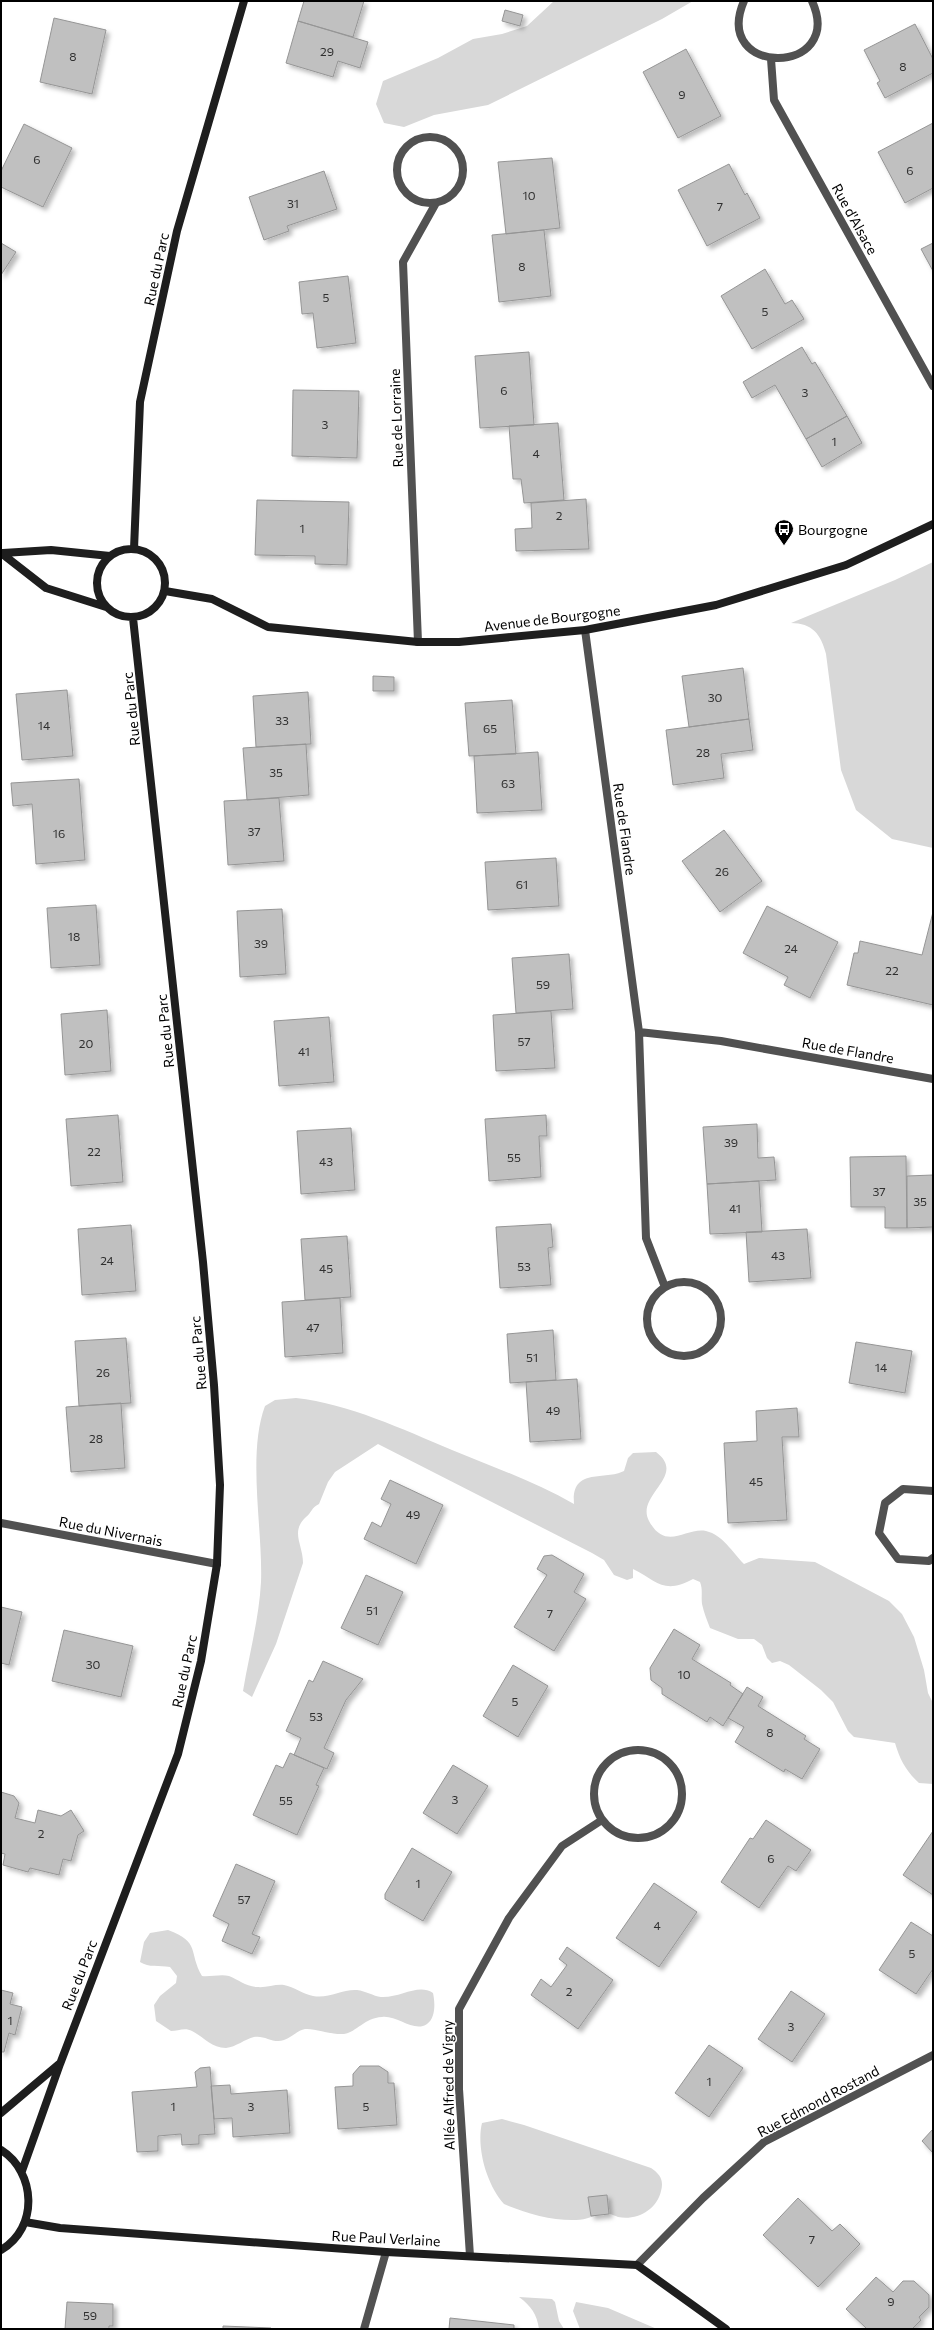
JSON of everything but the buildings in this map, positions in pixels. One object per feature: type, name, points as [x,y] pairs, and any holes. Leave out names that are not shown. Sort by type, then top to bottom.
[{"type":"street","name":"Rue du Parc","points":[[134,549],[140,402],[177,231],[244,1]]},
{"type":"street","points":[[744,1],[740,12],[739,24],[742,36],[749,47],[759,55],[771,59],[784,59],[796,55],[807,47],[814,36],[817,24],[816,11],[812,1]]},
{"type":"street","name":"Rue d'Alsace","points":[[771,59],[774,100],[933,386]]},
{"type":"street","points":[[428,136],[448,142],[461,158],[462,178],[453,193],[436,203],[412,198],[398,181],[397,160],[404,149],[408,144],[428,136]]},
{"type":"street","name":"Rue de Lorraine","points":[[418,642],[403,262],[436,203]]},
{"type":"street","name":"Avenue de Bourgogne","points":[[165,591],[212,599],[268,627],[418,642],[460,642],[585,630],[716,605],[789,584],[846,565],[933,524]]},
{"type":"street","points":[[2,553],[46,588],[106,607],[118,615],[133,618],[141,616],[156,607],[165,591],[166,579],[162,568],[155,558],[145,552],[134,549],[121,550],[110,556],[98,571],[97,581],[97,590],[106,607]]},
{"type":"street","points":[[2,553],[51,550],[110,556]]},
{"type":"street","name":"Rue du Parc","points":[[22,2171],[60,2064],[178,1754],[201,1661],[217,1564],[220,1485],[210,1339],[133,618]]},
{"type":"street","name":"Rue de Flandre","points":[[585,630],[639,1032],[646,1238],[665,1287]]},
{"type":"street","name":"Rue de Flandre","points":[[639,1032],[722,1041],[933,1079]]},
{"type":"street","points":[[689,1282],[700,1286],[710,1293],[717,1303],[720,1314],[720,1326],[716,1338],[698,1354],[687,1356],[674,1355],[663,1351],[651,1336],[647,1318],[649,1306],[655,1295],[665,1287],[676,1283],[689,1282]]},
{"type":"street","points":[[933,1491],[903,1489],[885,1503],[879,1533],[898,1559],[929,1561],[933,1558]]},
{"type":"street","name":"Rue du Nivernais","points":[[1,1523],[217,1564]]},
{"type":"street","points":[[646,1750],[667,1760],[681,1781],[681,1807],[675,1820],[658,1834],[634,1839],[612,1831],[602,1820],[595,1809],[593,1790],[596,1778],[610,1758],[622,1752],[646,1750]]},
{"type":"street","name":"Allée Alfred de Vigny","points":[[470,2256],[458,2089],[460,2009],[510,1918],[562,1846],[602,1820]]},
{"type":"street","name":"Rue Edmond Rostand","points":[[637,2265],[703,2198],[764,2142],[933,2055]]},
{"type":"street","name":"Rue du Parc","points":[[1,2113],[60,2064]]},
{"type":"street","points":[[1,2150],[10,2155],[22,2171],[28,2188],[29,2199],[25,2222],[16,2237],[1,2250]]},
{"type":"street","name":"Rue Paul Verlaine","points":[[25,2222],[60,2228],[386,2252],[637,2265]]},
{"type":"street","points":[[364,2329],[386,2252]]},
{"type":"street","points":[[637,2265],[726,2329]]},
{"type":"shaded area","points":[[554,1],[693,1],[662,19],[488,105],[434,115],[404,127],[384,123],[376,104],[383,81],[438,58],[473,39],[502,34],[527,26]]},
{"type":"shaded area","points":[[933,562],[933,848],[892,839],[856,810],[841,770],[824,647],[818,635],[810,628],[805,625],[791,623],[895,580]]},
{"type":"shaded area","points":[[296,1398],[336,1406],[375,1418],[530,1482],[574,1504],[574,1492],[583,1480],[590,1477],[616,1474],[624,1471],[628,1458],[633,1453],[656,1452],[664,1461],[666,1469],[664,1478],[649,1503],[647,1512],[649,1521],[662,1535],[669,1537],[699,1531],[712,1533],[727,1544],[744,1564],[759,1558],[815,1562],[889,1601],[902,1614],[914,1637],[924,1670],[928,1693],[933,1703],[933,1784],[919,1783],[914,1779],[904,1765],[895,1743],[854,1737],[848,1731],[833,1702],[821,1690],[789,1665],[780,1661],[772,1663],[767,1658],[762,1645],[754,1639],[738,1639],[710,1628],[702,1604],[702,1590],[700,1582],[693,1579],[683,1584],[668,1586],[655,1582],[633,1569],[633,1578],[627,1580],[614,1575],[604,1560],[592,1553],[378,1444],[335,1472],[328,1482],[319,1504],[301,1523],[298,1538],[303,1563],[276,1644],[252,1697],[243,1691],[256,1623],[261,1582],[256,1469],[260,1425],[265,1406],[275,1400]]},
{"type":"shaded area","points":[[168,1930],[178,1934],[190,1944],[202,1976],[229,1976],[246,1984],[257,1987],[284,1985],[309,1995],[319,1997],[351,1990],[357,1990],[375,1996],[388,1997],[415,1990],[427,1990],[433,1993],[434,2005],[432,2018],[427,2024],[417,2026],[388,2017],[382,2017],[365,2022],[353,2031],[344,2034],[334,2034],[305,2029],[287,2039],[280,2041],[262,2037],[254,2037],[237,2045],[221,2048],[189,2030],[184,2029],[171,2031],[156,2021],[154,2005],[160,1996],[176,1983],[177,1976],[170,1967],[151,1966],[140,1962],[144,1942],[150,1933]]},
{"type":"shaded area","points":[[502,2119],[651,2168],[662,2180],[659,2198],[650,2209],[638,2216],[625,2218],[605,2214],[576,2220],[539,2216],[504,2204],[488,2177],[484,2166],[481,2144],[482,2123]]},
{"type":"shaded area","points":[[519,2297],[552,2299],[555,2302],[559,2321],[564,2329],[539,2329],[537,2319],[533,2311]]},
{"type":"shaded area","points":[[576,2302],[608,2308],[657,2329],[580,2329],[573,2311]]},
{"type":"place","name":"Bourgogne","points":[[784,546]]}]
